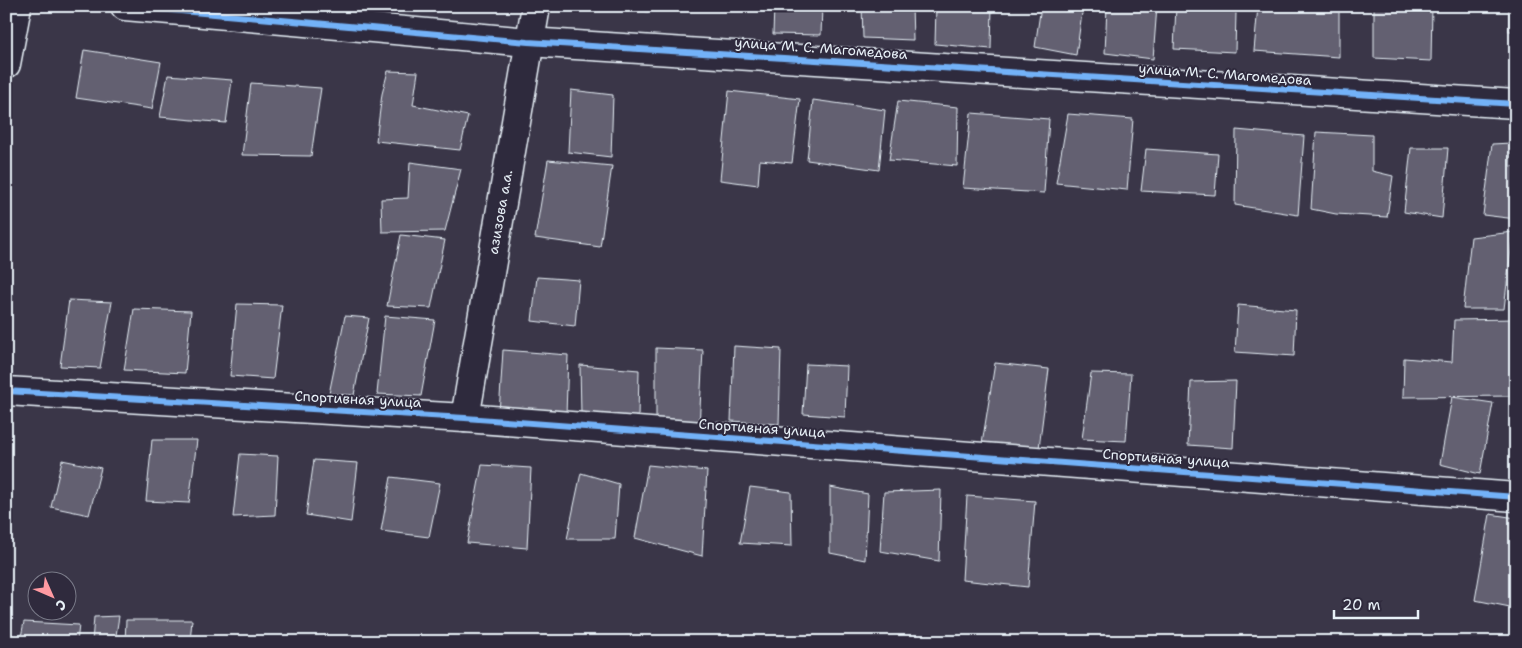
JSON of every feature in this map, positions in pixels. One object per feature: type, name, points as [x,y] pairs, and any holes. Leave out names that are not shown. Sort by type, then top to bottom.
[{"type":"street","points":[[6,64],[17,6]]},
{"type":"street","name":"улица М. С. Магомедова","points":[[125,6],[528,42],[1516,104]]},
{"type":"street","name":"азизова а.а.","points":[[465,418],[528,42],[536,6]]},
{"type":"street","name":"Спортивная улица","points":[[6,391],[465,418],[1516,497]]},
{"type":"building","points":[[607,6],[649,6],[648,12]]},
{"type":"building","points":[[774,6],[822,6],[821,35],[773,34]]},
{"type":"building","points":[[862,6],[912,6],[913,40],[863,38]]},
{"type":"building","points":[[936,6],[992,6],[991,49],[935,44]]},
{"type":"building","points":[[1041,6],[1083,6],[1076,55],[1035,47]]},
{"type":"building","points":[[1107,6],[1157,6],[1153,59],[1105,53]]},
{"type":"building","points":[[1176,6],[1236,12],[1235,52],[1174,49]]},
{"type":"building","points":[[1258,6],[1339,9],[1339,57],[1254,51]]},
{"type":"building","points":[[1374,6],[1432,6],[1431,61],[1374,58]]},
{"type":"building","points":[[1509,6],[1516,6],[1516,31],[1509,31]]},
{"type":"building","points":[[84,50],[161,62],[152,109],[76,98]]},
{"type":"building","points":[[388,71],[418,72],[413,105],[468,116],[460,150],[376,141],[382,94]]},
{"type":"building","points":[[168,75],[232,80],[226,123],[160,117]]},
{"type":"building","points":[[251,83],[321,88],[311,156],[242,155]]},
{"type":"building","points":[[571,90],[613,95],[611,157],[568,152]]},
{"type":"building","points":[[729,91],[800,99],[792,163],[760,160],[758,185],[720,180]]},
{"type":"building","points":[[813,100],[885,110],[879,170],[807,160]]},
{"type":"building","points":[[898,101],[958,107],[957,166],[889,160]]},
{"type":"building","points":[[971,113],[1049,119],[1044,193],[963,188]]},
{"type":"building","points":[[1068,114],[1133,119],[1127,190],[1056,183]]},
{"type":"building","points":[[1236,130],[1304,136],[1298,215],[1235,205]]},
{"type":"building","points":[[1316,132],[1372,135],[1372,171],[1393,176],[1387,217],[1336,214],[1311,209]]},
{"type":"building","points":[[1511,143],[1510,166],[1516,167],[1516,219],[1483,215],[1492,144]]},
{"type":"building","points":[[1411,148],[1448,148],[1442,218],[1404,212]]},
{"type":"building","points":[[1146,149],[1218,154],[1215,195],[1141,191]]},
{"type":"building","points":[[548,160],[612,166],[600,247],[535,238]]},
{"type":"building","points":[[410,162],[461,169],[445,231],[382,232],[381,199],[408,198]]},
{"type":"building","points":[[1513,232],[1504,309],[1463,309],[1471,237]]},
{"type":"building","points":[[401,235],[445,240],[431,308],[387,306]]},
{"type":"building","points":[[537,277],[579,280],[575,326],[532,321]]},
{"type":"building","points":[[69,300],[112,302],[100,368],[60,366]]},
{"type":"building","points":[[237,304],[282,305],[273,379],[230,376]]},
{"type":"building","points":[[1238,305],[1296,310],[1294,356],[1235,352]]},
{"type":"building","points":[[134,309],[191,311],[185,373],[124,370]]},
{"type":"building","points":[[345,316],[369,318],[354,395],[329,394]]},
{"type":"building","points":[[385,316],[435,320],[421,396],[377,394]]},
{"type":"building","points":[[1516,319],[1516,396],[1403,397],[1404,358],[1452,362],[1454,320]]},
{"type":"building","points":[[734,346],[781,349],[779,424],[731,421]]},
{"type":"building","points":[[656,348],[703,350],[699,428],[656,421]]},
{"type":"building","points":[[503,350],[568,355],[566,415],[499,414]]},
{"type":"building","points":[[995,363],[1049,369],[1039,448],[982,444]]},
{"type":"building","points":[[806,364],[847,366],[845,417],[803,414]]},
{"type":"building","points":[[580,365],[639,370],[638,417],[581,414]]},
{"type":"building","points":[[1091,373],[1131,374],[1126,441],[1082,439]]},
{"type":"building","points":[[1236,381],[1233,448],[1188,445],[1191,382]]},
{"type":"building","points":[[1452,397],[1493,403],[1480,474],[1440,464]]},
{"type":"building","points":[[152,440],[197,440],[189,503],[146,501]]},
{"type":"building","points":[[240,454],[278,456],[275,515],[233,517]]},
{"type":"building","points":[[62,460],[101,468],[89,515],[51,507]]},
{"type":"building","points":[[314,460],[358,463],[351,522],[306,515]]},
{"type":"building","points":[[482,465],[531,468],[527,548],[467,543]]},
{"type":"building","points":[[648,465],[707,471],[702,556],[635,538]]},
{"type":"building","points":[[581,473],[619,484],[615,539],[567,539]]},
{"type":"building","points":[[391,477],[440,483],[429,537],[381,531]]},
{"type":"building","points":[[750,487],[791,492],[792,546],[740,543]]},
{"type":"building","points":[[830,487],[868,494],[865,560],[830,553]]},
{"type":"building","points":[[941,490],[939,561],[880,551],[884,492]]},
{"type":"building","points":[[967,496],[1035,501],[1028,587],[962,580]]},
{"type":"building","points":[[1490,514],[1516,518],[1515,608],[1475,600]]},
{"type":"building","points":[[119,616],[115,642],[92,642],[94,617]]},
{"type":"building","points":[[126,620],[192,620],[190,642],[125,642]]},
{"type":"building","points":[[24,622],[79,625],[77,642],[20,642]]},
{"type":"cycle path","points":[[125,6],[528,42],[1516,104]]},
{"type":"cycle path","points":[[6,391],[465,418],[1516,497]]}]
